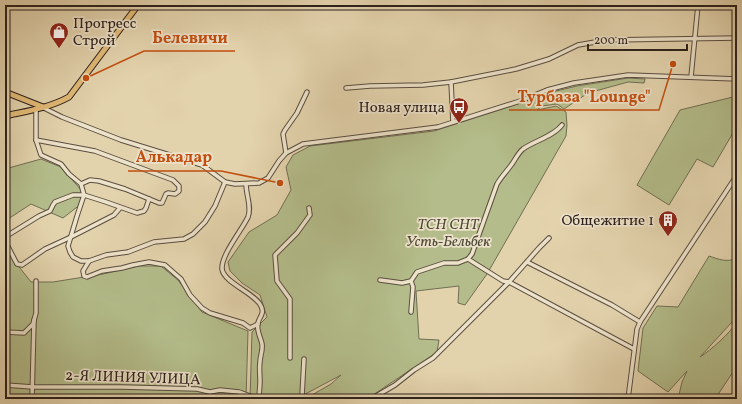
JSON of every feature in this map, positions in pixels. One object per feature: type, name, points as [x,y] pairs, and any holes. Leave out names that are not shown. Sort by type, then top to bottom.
[{"type":"main road","points":[[5,116],[36,108],[44,108],[69,98],[138,5]]},
{"type":"main road","points":[[5,92],[44,108]]},
{"type":"street","points":[[691,77],[698,5]]},
{"type":"street","points":[[346,88],[423,85],[451,82],[516,69],[549,59],[578,45],[607,40],[737,38]]},
{"type":"street","points":[[44,108],[62,117],[121,140],[202,165],[225,182],[246,184],[259,183],[268,178],[286,153],[303,144],[438,127],[547,90],[574,83],[628,75],[736,79],[737,72]]},
{"type":"street","points":[[451,82],[453,122]]},
{"type":"street","points":[[286,153],[283,134],[297,113],[308,92]]},
{"type":"street","points":[[36,108],[36,140],[41,155],[61,164],[69,174],[81,184],[84,195],[68,246],[73,257],[81,261],[89,261],[106,255],[128,252],[154,242],[184,239],[193,234],[205,222],[215,206],[225,182]]},
{"type":"street","points":[[380,280],[402,283],[411,281],[417,272],[444,263],[458,263],[468,259],[472,254],[497,184],[503,175],[521,150],[545,138],[562,125]]},
{"type":"street","points":[[36,140],[95,151],[173,180],[179,186],[179,191],[175,194],[166,194],[162,203],[160,204],[125,188],[99,181],[90,180],[81,184]]},
{"type":"street","points":[[628,399],[637,329],[640,322],[737,175]]},
{"type":"street","points":[[246,184],[246,192],[250,208],[248,217],[223,262],[222,271],[228,279],[257,300],[262,307],[262,316],[258,324],[262,343],[258,399]]},
{"type":"street","points":[[5,237],[50,211],[55,202],[73,194],[84,195],[137,214],[144,211],[149,199]]},
{"type":"street","points":[[5,242],[14,260],[17,264],[22,265],[45,249],[114,215],[120,208]]},
{"type":"street","points":[[290,358],[290,299],[277,281],[275,255],[296,233],[310,215],[309,208]]},
{"type":"street","points":[[371,399],[395,385],[414,370],[433,358],[509,282],[539,248],[550,238]]},
{"type":"street","points":[[468,259],[503,281],[509,282],[634,349]]},
{"type":"street","points":[[89,261],[83,271],[84,276],[87,277],[102,271],[149,262],[165,265],[181,279],[190,295],[202,308],[210,313],[243,323],[250,328],[258,324]]},
{"type":"street","points":[[527,262],[612,305],[640,322]]},
{"type":"street","points":[[32,399],[34,320],[37,305],[36,281]]},
{"type":"street","points":[[411,281],[413,287],[411,312]]},
{"type":"street","points":[[5,332],[24,333],[34,320]]},
{"type":"street","points":[[300,399],[302,396],[304,359]]},
{"type":"street","name":"2-Я ЛИНИЯ УЛИЦА","points":[[5,385],[33,387],[197,389],[210,392],[220,390],[239,392],[258,399]]},
{"type":"green space","name":"ТСН СНТ Усть-Бельбек","points":[[628,78],[645,79],[644,83],[628,82],[588,93],[564,109],[557,104],[542,106],[537,110],[556,106],[566,112],[566,136],[487,274],[465,305],[458,303],[459,286],[416,291],[419,339],[439,340],[437,352],[367,399],[305,399],[331,384],[341,375],[296,399],[250,399],[252,332],[267,317],[260,295],[242,283],[230,271],[228,262],[249,232],[277,215],[291,190],[286,167],[293,155],[310,146],[434,131],[548,93],[577,86]]},
{"type":"green space","points":[[737,96],[737,126],[713,167],[697,159],[669,205],[637,185],[680,110]]},
{"type":"green space","points":[[41,159],[61,167],[82,191],[81,204],[63,218],[31,204],[5,221],[5,169]]},
{"type":"green space","points":[[5,249],[31,282],[53,282],[103,274],[139,266],[161,266],[178,280],[202,312],[248,331],[246,399],[5,399]]},
{"type":"green space","points":[[709,256],[726,260],[737,258],[737,314],[732,322],[700,357],[720,341],[737,322],[737,366],[715,399],[678,399],[682,382],[687,371],[668,392],[638,371],[643,328],[657,306],[678,307]]},
{"type":"place","name":"Прогресс Строй","points":[[59,49]]},
{"type":"place","name":"Турбаза \"Lounge\"","points":[[673,64]]},
{"type":"place","name":"Белевичи","points":[[86,78]]},
{"type":"place","name":"Новая улица","points":[[459,124]]},
{"type":"place","name":"Алькадар","points":[[280,183]]},
{"type":"place","name":"Общежитие 1","points":[[668,237]]}]
